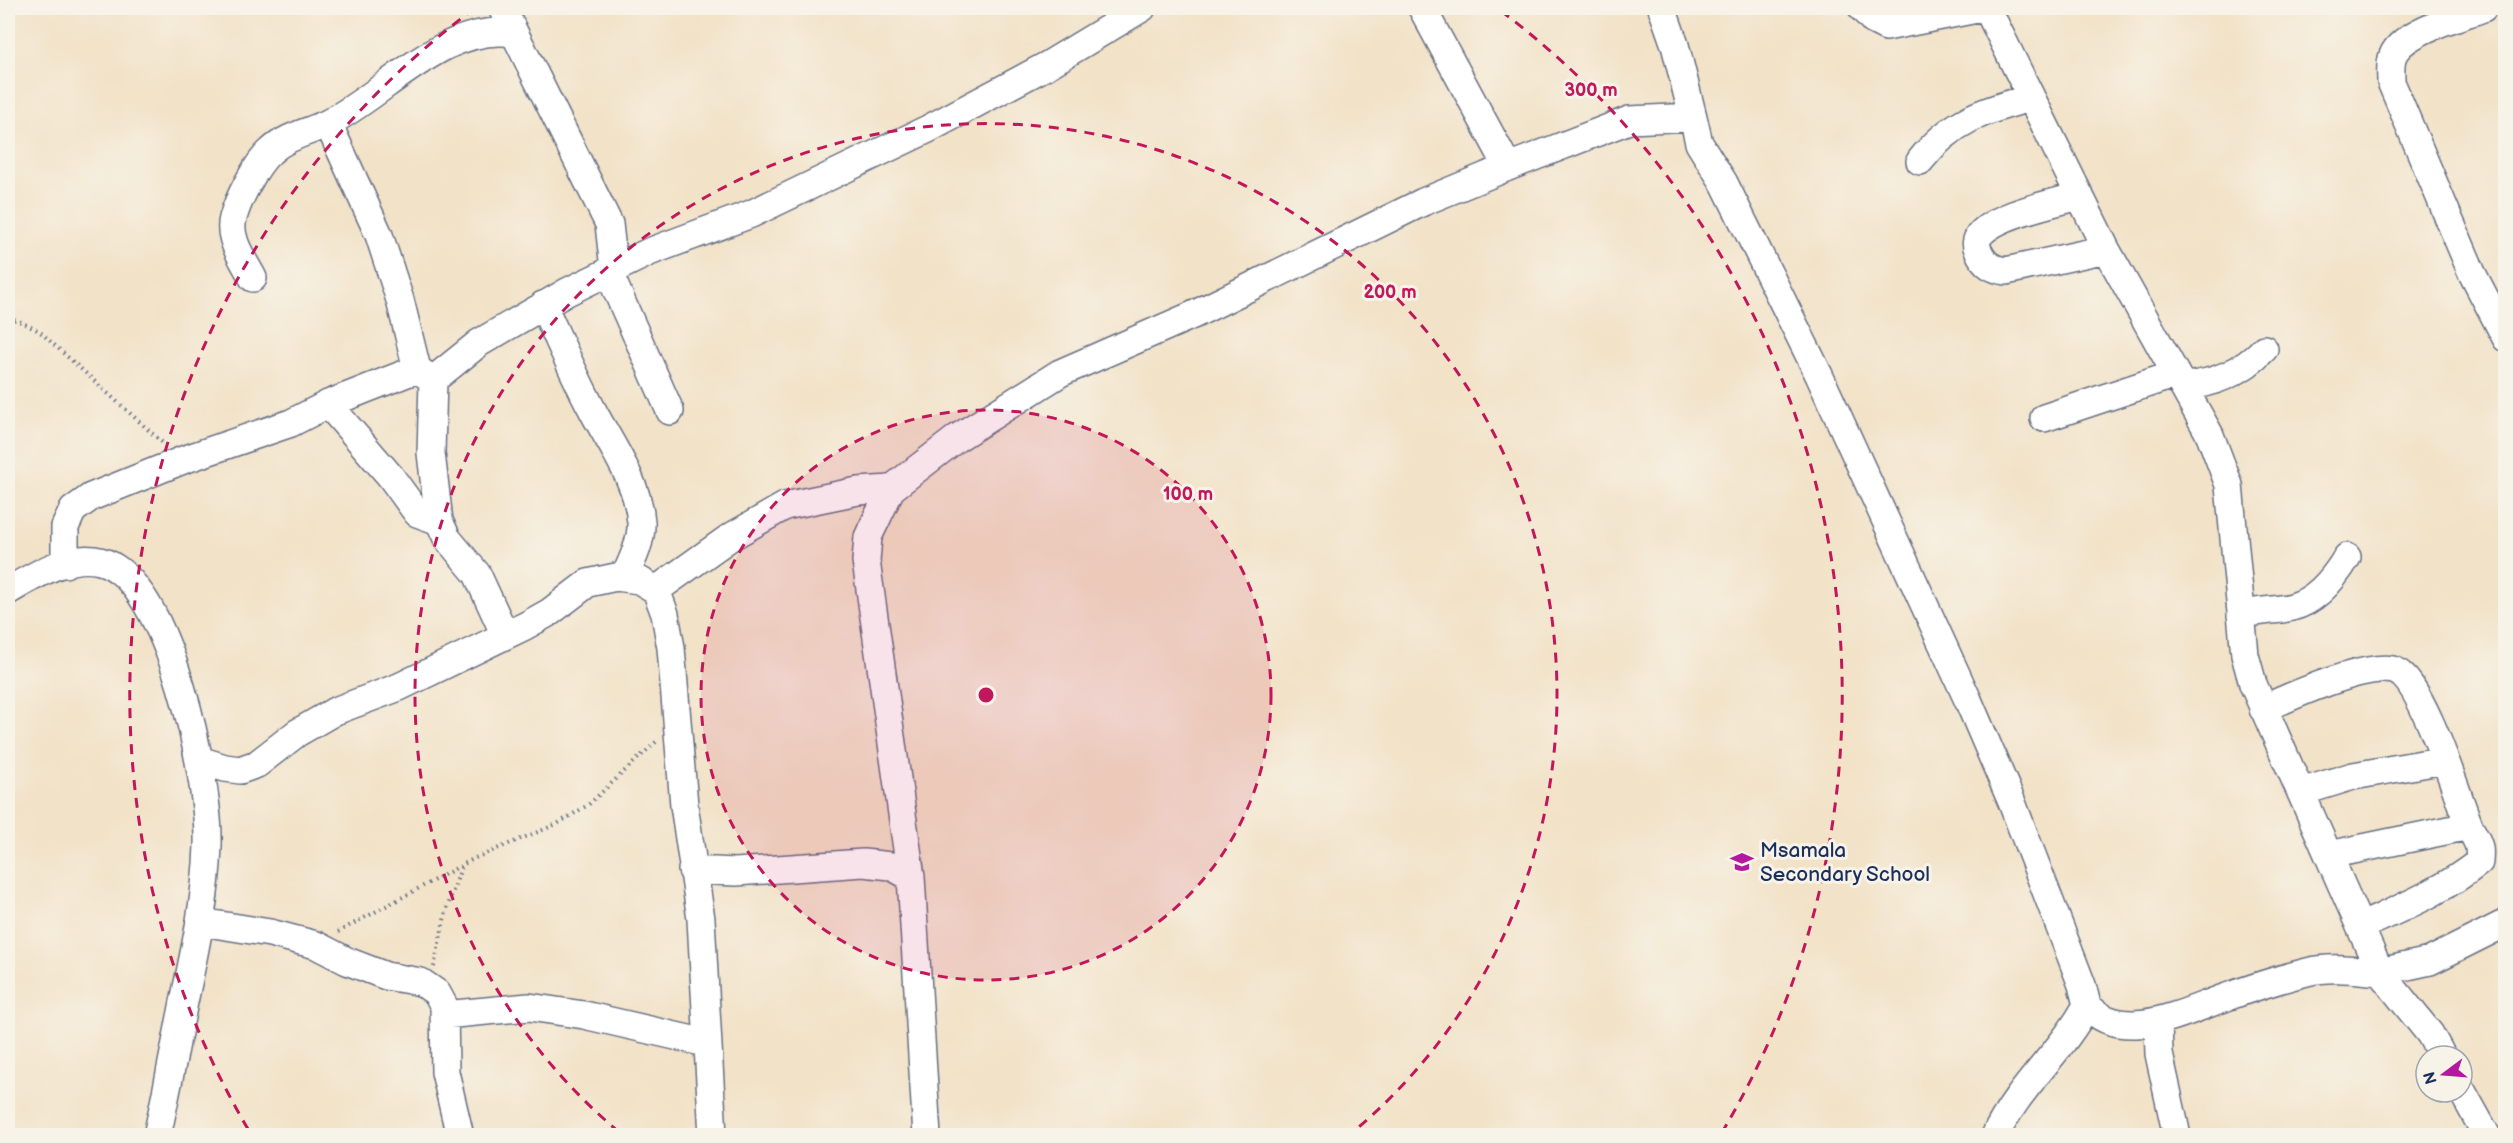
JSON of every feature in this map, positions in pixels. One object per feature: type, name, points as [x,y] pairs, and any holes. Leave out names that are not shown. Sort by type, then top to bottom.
[{"type":"street","points":[[502,8],[609,224],[612,271],[670,411]]},
{"type":"street","points":[[66,564],[65,527],[73,510],[91,497],[183,460],[291,423],[328,404],[425,375],[543,305],[649,252],[751,214],[928,129],[1046,66],[1142,8]]},
{"type":"street","points":[[1422,8],[1508,166]]},
{"type":"street","points":[[1662,8],[1675,45],[1699,143],[1724,183],[1819,375],[1968,700],[2068,944],[2087,1005],[2097,1016],[2114,1022],[2158,1021],[2266,983],[2310,971],[2348,969],[2380,972],[2430,961],[2505,922]]},
{"type":"street","points":[[1862,8],[1874,21],[1886,27],[1984,8],[2106,249],[2210,435],[2229,485],[2245,655],[2263,709],[2380,972],[2435,1044]]},
{"type":"street","points":[[2483,8],[2413,35],[2395,51],[2391,63],[2391,82],[2472,273],[2505,338]]},
{"type":"street","points":[[253,278],[234,241],[232,219],[262,160],[283,141],[328,123],[430,55],[494,30],[514,33]]},
{"type":"street","points":[[1920,161],[1935,142],[1959,123],[1995,108],[2031,98]]},
{"type":"street","points":[[927,1136],[911,877],[866,561],[868,537],[891,489],[957,438],[1060,374],[1193,315],[1423,202],[1508,166],[1629,120],[1693,117]]},
{"type":"street","points":[[328,123],[379,235],[425,375],[439,521],[447,538],[477,574],[505,635]]},
{"type":"street","points":[[2080,196],[2018,214],[1990,225],[1978,234],[1976,246],[1981,257],[1996,269],[2006,271],[2106,249]]},
{"type":"street","points":[[543,305],[591,408],[627,474],[637,500],[641,523],[637,550],[624,578]]},
{"type":"street","points":[[2044,418],[2179,380],[2205,385],[2247,364],[2264,349]]},
{"type":"street","points":[[328,404],[391,477],[417,513],[439,521]]},
{"type":"street","points":[[656,590],[729,537],[785,506],[858,491],[891,489]]},
{"type":"street","points":[[2241,615],[2291,608],[2303,603],[2323,588],[2347,557]]},
{"type":"street","points":[[8,591],[66,564],[84,559],[113,566],[130,580],[144,599],[169,650],[181,683],[199,760],[208,828],[201,922],[157,1136]]},
{"type":"street","points":[[199,760],[240,770],[257,764],[297,733],[335,711],[399,687],[505,635],[550,612],[588,583],[624,578],[639,580],[656,590],[665,614],[692,870],[701,929],[713,1136]]},
{"type":"street","points":[[2263,709],[2361,672],[2382,668],[2396,670],[2404,676],[2415,692],[2479,846],[2479,862],[2461,876],[2416,901],[2360,927]]},
{"type":"street","points":[[2301,792],[2353,776],[2445,760]]},
{"type":"street","points":[[2329,855],[2469,826]]},
{"type":"street","points":[[692,870],[736,872],[863,862],[891,866],[911,877]]},
{"type":"street","points":[[201,922],[270,933],[316,945],[386,976],[421,982],[437,993],[444,1006],[445,1072],[460,1136]]},
{"type":"street","points":[[1995,1136],[2023,1089],[2079,1020],[2087,1005]]},
{"type":"street","points":[[444,1015],[529,1007],[584,1015],[706,1044]]},
{"type":"street","points":[[2158,1021],[2161,1063],[2177,1136]]},
{"type":"street","points":[[2469,1104],[2487,1136]]},
{"type":"path","points":[[8,319],[18,320],[39,331],[130,415],[183,460]]},
{"type":"path","points":[[316,945],[462,865],[557,824],[588,805],[630,768],[677,720]]},
{"type":"path","points":[[429,988],[446,911],[462,865]]},
{"type":"place","name":"Msamala Secondary School","points":[[1742,862]]}]
